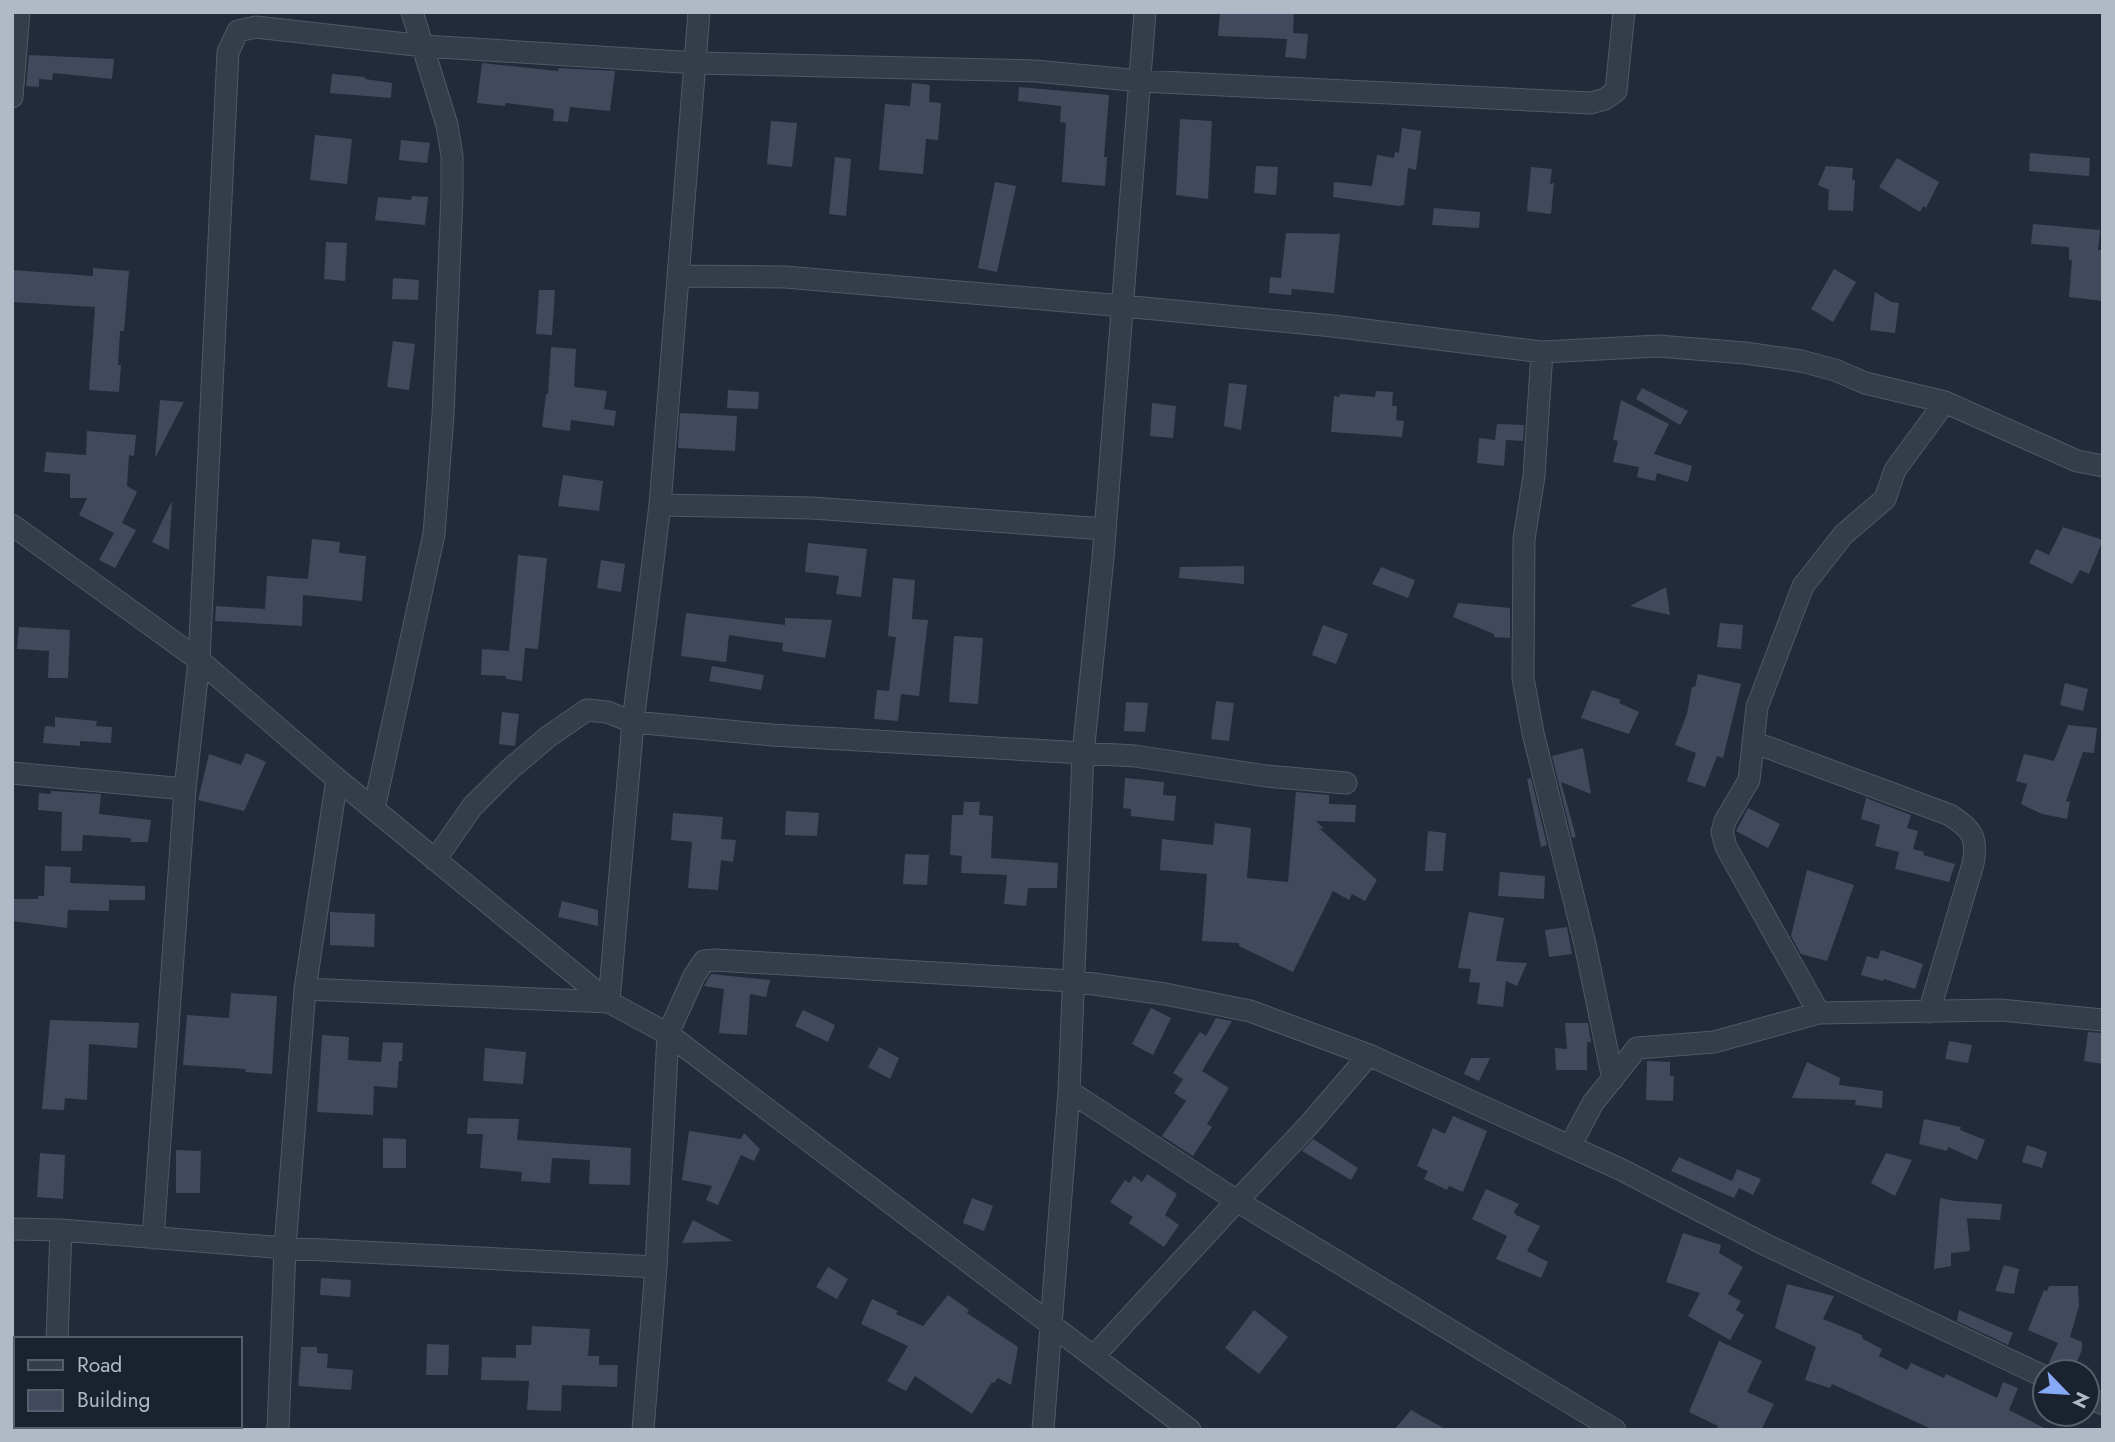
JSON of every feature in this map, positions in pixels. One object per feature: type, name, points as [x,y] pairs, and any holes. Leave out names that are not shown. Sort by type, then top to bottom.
[{"type":"street","points":[[12,97],[19,12]]},
{"type":"street","points":[[374,809],[435,534],[439,477],[452,156],[447,125],[412,12]]},
{"type":"street","points":[[609,1002],[633,722],[660,505],[699,12]]},
{"type":"street","points":[[1043,1430],[1069,1091],[1083,754],[1105,529],[1145,12]]},
{"type":"street","points":[[153,1238],[185,789],[199,660],[229,52],[238,31],[256,27],[424,46],[696,64],[1035,71],[1141,81],[1591,103],[1605,99],[1616,91],[1624,12]]},
{"type":"street","points":[[678,276],[785,277],[1123,306],[1333,326],[1542,352],[1658,346],[1745,353],[1801,361],[1835,370],[1865,383],[1945,402],[2077,461],[2103,466]]},
{"type":"street","points":[[1542,352],[1535,465],[1524,539],[1523,678],[1533,733],[1585,944],[1614,1079]]},
{"type":"street","points":[[1819,1013],[1726,847],[1722,832],[1729,813],[1749,780],[1757,707],[1803,586],[1844,534],[1885,499],[1895,470],[1945,402]]},
{"type":"street","points":[[660,505],[812,508],[1105,529]]},
{"type":"street","points":[[12,525],[199,660],[337,779],[609,1002],[668,1034],[1190,1430]]},
{"type":"street","points":[[435,860],[472,807],[509,770],[549,736],[587,710],[607,712],[633,722],[772,735],[1135,756],[1266,776],[1346,783]]},
{"type":"street","points":[[1753,742],[1950,815],[1968,827],[1976,850],[1929,1012]]},
{"type":"street","points":[[12,773],[185,789]]},
{"type":"street","points":[[278,1430],[285,1248],[305,989],[337,779]]},
{"type":"street","points":[[643,1430],[656,1267],[668,1034],[694,976],[704,961],[715,960],[1072,981],[1165,994],[1250,1011],[1369,1055],[1570,1146],[1766,1245],[2031,1370]]},
{"type":"street","points":[[305,989],[609,1002]]},
{"type":"street","points":[[1570,1146],[1593,1103],[1637,1048],[1714,1042],[1819,1013],[2000,1010],[2103,1020]]},
{"type":"street","points":[[1094,1356],[1308,1126],[1369,1055]]},
{"type":"street","points":[[1069,1091],[1237,1201],[1615,1430]]},
{"type":"street","points":[[12,1229],[61,1230],[285,1248],[656,1267]]},
{"type":"street","points":[[57,1337],[61,1230]]},
{"type":"building","points":[[1220,12],[1294,12],[1293,33],[1308,34],[1306,59],[1285,57],[1287,39],[1218,36]]},
{"type":"building","points":[[29,55],[114,59],[112,79],[53,73],[52,80],[39,79],[39,87],[26,86]]},
{"type":"building","points":[[482,63],[558,71],[559,68],[615,71],[610,111],[570,107],[568,122],[553,121],[554,109],[506,103],[505,106],[477,103]]},
{"type":"building","points":[[332,74],[392,83],[391,98],[330,93]]},
{"type":"building","points":[[912,83],[930,85],[929,102],[941,103],[938,140],[926,139],[923,174],[879,170],[885,104],[910,106]]},
{"type":"building","points":[[1019,87],[1109,95],[1104,157],[1107,157],[1105,186],[1062,182],[1066,123],[1060,122],[1061,106],[1018,101]]},
{"type":"building","points":[[1180,119],[1212,121],[1208,199],[1176,195]]},
{"type":"building","points":[[771,121],[797,123],[792,167],[767,164]]},
{"type":"building","points":[[1402,128],[1421,131],[1416,170],[1408,168],[1404,205],[1333,197],[1334,182],[1372,186],[1377,155],[1394,158],[1395,152],[1399,153]]},
{"type":"building","points":[[315,135],[352,139],[347,184],[310,180]]},
{"type":"building","points":[[401,140],[430,143],[427,163],[399,160]]},
{"type":"building","points":[[2030,153],[2090,158],[2089,176],[2029,171]]},
{"type":"building","points":[[835,157],[851,159],[846,216],[829,214]]},
{"type":"building","points":[[1897,158],[1939,182],[1926,208],[1923,206],[1920,212],[1879,187]]},
{"type":"building","points":[[1256,166],[1278,167],[1276,195],[1254,193]]},
{"type":"building","points":[[1826,166],[1853,168],[1853,211],[1828,210],[1829,190],[1818,185]]},
{"type":"building","points":[[1531,167],[1552,169],[1550,184],[1554,183],[1551,214],[1527,211]]},
{"type":"building","points":[[995,182],[1016,186],[997,272],[978,268]]},
{"type":"building","points":[[412,196],[428,197],[425,225],[375,220],[378,197],[411,200]]},
{"type":"building","points":[[1434,208],[1480,212],[1479,228],[1432,225]]},
{"type":"building","points":[[2033,224],[2100,230],[2098,250],[2103,250],[2103,301],[2069,297],[2072,260],[2069,260],[2069,247],[2031,244]]},
{"type":"building","points":[[1286,233],[1340,234],[1334,293],[1292,289],[1291,295],[1269,293],[1270,277],[1281,278]]},
{"type":"building","points":[[326,242],[347,243],[345,281],[324,279]]},
{"type":"building","points":[[93,268],[129,271],[124,331],[120,331],[119,392],[89,390],[95,307],[12,302],[12,270],[93,276]]},
{"type":"building","points":[[1834,269],[1856,282],[1833,322],[1811,309]]},
{"type":"building","points":[[393,278],[419,280],[418,300],[392,299]]},
{"type":"building","points":[[539,290],[555,290],[552,335],[536,334]]},
{"type":"building","points":[[1875,292],[1891,302],[1899,303],[1895,333],[1870,330]]},
{"type":"building","points":[[393,341],[415,344],[409,390],[387,387]]},
{"type":"building","points":[[551,347],[576,349],[574,387],[607,391],[604,409],[616,411],[614,426],[571,420],[570,431],[542,427],[548,394]]},
{"type":"building","points":[[1229,383],[1247,385],[1241,430],[1224,426]]},
{"type":"building","points":[[1642,388],[1688,411],[1680,425],[1636,399]]},
{"type":"building","points":[[728,390],[759,392],[758,409],[727,408]]},
{"type":"building","points":[[1376,391],[1393,392],[1392,406],[1397,406],[1396,420],[1404,421],[1402,437],[1331,432],[1334,396],[1339,397],[1340,394],[1375,397]]},
{"type":"building","points":[[160,400],[184,402],[155,458]]},
{"type":"building","points":[[1621,400],[1669,424],[1654,454],[1692,466],[1688,482],[1657,473],[1655,481],[1637,477],[1639,467],[1613,462],[1618,441],[1613,440]]},
{"type":"building","points":[[1152,403],[1176,406],[1173,438],[1150,436]]},
{"type":"building","points":[[680,413],[737,416],[735,451],[678,448]]},
{"type":"building","points":[[1497,424],[1524,425],[1523,441],[1506,440],[1504,466],[1477,463],[1479,438],[1495,440]]},
{"type":"building","points":[[87,431],[136,435],[134,456],[129,455],[127,486],[137,492],[122,523],[136,530],[115,568],[99,560],[114,533],[79,515],[87,498],[70,498],[70,474],[44,472],[46,452],[86,455]]},
{"type":"building","points":[[563,475],[603,481],[599,511],[558,506]]},
{"type":"building","points":[[172,501],[169,550],[152,542]]},
{"type":"building","points":[[2063,527],[2103,540],[2089,574],[2080,570],[2072,584],[2029,563],[2036,549],[2049,555]]},
{"type":"building","points":[[312,539],[340,542],[339,553],[366,556],[362,601],[303,595],[302,626],[215,621],[216,606],[265,609],[267,576],[308,579]]},
{"type":"building","points":[[808,543],[867,549],[861,597],[836,594],[839,576],[805,572]]},
{"type":"building","points":[[518,555],[547,558],[538,649],[525,648],[522,681],[506,679],[506,676],[481,675],[482,649],[509,651]]},
{"type":"building","points":[[601,560],[625,564],[621,592],[597,588]]},
{"type":"building","points":[[1244,566],[1244,584],[1179,578],[1180,567]]},
{"type":"building","points":[[1381,567],[1415,580],[1408,598],[1372,584]]},
{"type":"building","points":[[893,578],[915,580],[912,619],[928,620],[919,696],[901,694],[898,721],[874,719],[877,690],[889,691],[896,637],[888,636]]},
{"type":"building","points":[[1666,587],[1670,615],[1630,606]]},
{"type":"building","points":[[1458,603],[1510,608],[1510,638],[1494,637],[1494,634],[1453,617]]},
{"type":"building","points":[[686,613],[785,625],[785,618],[832,620],[825,658],[782,651],[783,643],[729,635],[726,662],[681,656]]},
{"type":"building","points":[[1720,623],[1743,625],[1741,649],[1717,647]]},
{"type":"building","points":[[1323,625],[1348,634],[1336,664],[1312,655]]},
{"type":"building","points":[[19,627],[70,630],[68,678],[48,678],[49,651],[17,649]]},
{"type":"building","points":[[954,636],[983,638],[978,704],[949,702]]},
{"type":"building","points":[[712,666],[764,675],[761,690],[709,681]]},
{"type":"building","points":[[1698,674],[1741,684],[1723,758],[1717,756],[1705,787],[1687,781],[1696,753],[1675,745]]},
{"type":"building","points":[[2065,683],[2088,689],[2083,711],[2060,705]]},
{"type":"building","points":[[1592,690],[1621,700],[1619,703],[1639,712],[1629,734],[1581,718]]},
{"type":"building","points":[[1216,701],[1234,703],[1229,741],[1211,739]]},
{"type":"building","points":[[1126,702],[1148,703],[1145,732],[1124,731]]},
{"type":"building","points":[[502,712],[519,714],[515,746],[499,744]]},
{"type":"building","points":[[55,717],[97,721],[96,726],[112,727],[111,743],[80,741],[80,746],[43,743],[45,726],[55,727]]},
{"type":"building","points":[[2068,725],[2097,728],[2094,753],[2083,752],[2066,801],[2070,802],[2067,819],[2042,814],[2021,804],[2027,784],[2016,781],[2024,754],[2054,761]]},
{"type":"building","points":[[1583,748],[1591,794],[1561,782],[1576,837],[1572,838],[1552,756]]},
{"type":"building","points":[[246,753],[266,762],[244,811],[198,800],[209,754],[241,765]]},
{"type":"building","points":[[1125,778],[1164,782],[1163,795],[1176,796],[1174,821],[1131,816],[1131,809],[1123,808]]},
{"type":"building","points":[[1531,778],[1547,845],[1541,847],[1527,779]]},
{"type":"building","points":[[51,791],[101,794],[99,814],[151,820],[148,842],[131,842],[131,838],[83,835],[82,851],[61,851],[62,812],[38,810],[39,793],[51,794]]},
{"type":"building","points":[[1296,792],[1329,795],[1329,804],[1356,805],[1355,822],[1316,821],[1324,829],[1319,828],[1377,880],[1365,901],[1352,894],[1349,900],[1333,891],[1293,972],[1239,946],[1239,943],[1202,941],[1207,874],[1160,870],[1162,839],[1213,845],[1215,823],[1251,828],[1247,878],[1288,882]]},
{"type":"building","points":[[1866,798],[1911,815],[1907,828],[1918,831],[1913,849],[1924,852],[1923,855],[1955,864],[1949,882],[1895,869],[1899,852],[1875,846],[1880,825],[1861,819]]},
{"type":"building","points":[[964,802],[980,802],[979,815],[993,816],[991,858],[1058,863],[1057,888],[1028,888],[1026,906],[1004,904],[1007,875],[961,873],[962,856],[950,855],[952,815],[963,815]]},
{"type":"building","points":[[1748,808],[1780,824],[1768,848],[1736,831]]},
{"type":"building","points":[[786,811],[819,813],[817,836],[785,835]]},
{"type":"building","points":[[673,813],[723,817],[721,839],[736,840],[733,862],[721,860],[718,890],[688,888],[692,842],[671,840]]},
{"type":"building","points":[[1428,831],[1446,833],[1443,871],[1425,871]]},
{"type":"building","points":[[905,854],[929,855],[927,885],[903,884]]},
{"type":"building","points":[[45,866],[71,867],[70,883],[145,886],[145,900],[109,900],[109,911],[68,910],[67,928],[12,921],[12,899],[38,899],[38,896],[44,896]]},
{"type":"building","points":[[1807,870],[1854,885],[1827,961],[1801,954],[1791,936]]},
{"type":"building","points":[[1500,872],[1545,876],[1544,899],[1498,896]]},
{"type":"building","points":[[562,901],[598,910],[598,926],[558,917]]},
{"type":"building","points":[[330,912],[375,914],[374,947],[330,945]]},
{"type":"building","points":[[1469,912],[1504,918],[1496,961],[1527,963],[1517,986],[1506,981],[1503,1007],[1477,1004],[1480,983],[1469,982],[1471,969],[1458,968]]},
{"type":"building","points":[[1567,927],[1572,954],[1549,957],[1545,930]]},
{"type":"building","points":[[1881,950],[1923,964],[1915,989],[1861,975],[1867,956],[1878,959]]},
{"type":"building","points":[[711,974],[770,980],[766,997],[750,994],[747,1035],[719,1033],[724,989],[704,986]]},
{"type":"building","points":[[231,993],[277,996],[272,1074],[245,1072],[246,1069],[183,1065],[187,1015],[229,1018]]},
{"type":"building","points":[[1151,1008],[1171,1018],[1153,1055],[1132,1044]]},
{"type":"building","points":[[803,1010],[835,1025],[828,1042],[795,1026]]},
{"type":"building","points":[[1216,1018],[1232,1021],[1202,1071],[1229,1088],[1207,1124],[1212,1127],[1193,1156],[1162,1136],[1186,1101],[1174,1093],[1183,1079],[1173,1073],[1200,1032],[1206,1036]]},
{"type":"building","points":[[50,1020],[139,1023],[137,1048],[89,1044],[87,1100],[65,1098],[64,1110],[42,1109]]},
{"type":"building","points":[[1565,1023],[1588,1023],[1591,1042],[1587,1042],[1587,1070],[1556,1070],[1555,1048],[1567,1049]]},
{"type":"building","points":[[2088,1032],[2103,1033],[2103,1064],[2084,1061]]},
{"type":"building","points":[[322,1035],[349,1037],[348,1060],[381,1062],[383,1042],[403,1043],[397,1088],[374,1086],[373,1115],[317,1112]]},
{"type":"building","points":[[1949,1041],[1972,1045],[1968,1063],[1945,1059]]},
{"type":"building","points":[[879,1047],[899,1058],[890,1079],[868,1067]]},
{"type":"building","points":[[485,1048],[526,1052],[523,1084],[483,1081]]},
{"type":"building","points":[[1471,1058],[1490,1058],[1479,1081],[1464,1074]]},
{"type":"building","points":[[1647,1061],[1670,1062],[1670,1076],[1674,1076],[1673,1101],[1646,1100]]},
{"type":"building","points":[[1807,1062],[1840,1078],[1839,1085],[1883,1091],[1882,1108],[1855,1105],[1856,1100],[1792,1098]]},
{"type":"building","points":[[1453,1116],[1487,1131],[1463,1192],[1449,1186],[1447,1190],[1424,1179],[1428,1171],[1417,1166],[1433,1128],[1445,1134]]},
{"type":"building","points":[[468,1118],[519,1119],[517,1140],[631,1148],[630,1185],[589,1184],[590,1160],[552,1158],[550,1183],[521,1181],[522,1172],[480,1168],[483,1134],[467,1134]]},
{"type":"building","points":[[1924,1119],[1961,1127],[1960,1130],[1985,1140],[1977,1160],[1948,1147],[1947,1151],[1919,1144]]},
{"type":"building","points":[[689,1131],[741,1139],[744,1133],[760,1149],[754,1161],[741,1155],[718,1205],[706,1200],[712,1186],[682,1180]]},
{"type":"building","points":[[383,1138],[406,1139],[406,1168],[383,1168]]},
{"type":"building","points":[[1313,1139],[1358,1168],[1351,1180],[1302,1151]]},
{"type":"building","points":[[2027,1145],[2047,1152],[2042,1168],[2022,1162]]},
{"type":"building","points":[[176,1150],[201,1151],[200,1193],[176,1193]]},
{"type":"building","points":[[40,1153],[65,1155],[63,1199],[37,1197]]},
{"type":"building","points":[[1886,1153],[1912,1160],[1895,1196],[1871,1183]]},
{"type":"building","points":[[1679,1157],[1732,1181],[1737,1169],[1761,1179],[1753,1195],[1739,1188],[1734,1198],[1671,1171]]},
{"type":"building","points":[[1147,1174],[1177,1194],[1165,1215],[1179,1225],[1164,1247],[1129,1223],[1133,1217],[1110,1202],[1125,1180],[1129,1183],[1134,1176],[1142,1182]]},
{"type":"building","points":[[1486,1189],[1519,1204],[1514,1212],[1516,1215],[1540,1226],[1527,1251],[1548,1262],[1541,1278],[1496,1259],[1507,1236],[1472,1219]]},
{"type":"building","points":[[972,1198],[993,1206],[984,1231],[963,1223]]},
{"type":"building","points":[[1940,1198],[2002,1204],[2000,1220],[1967,1218],[1970,1251],[1951,1253],[1951,1266],[1934,1269]]},
{"type":"building","points":[[693,1220],[733,1241],[682,1243]]},
{"type":"building","points":[[1683,1233],[1721,1245],[1719,1253],[1743,1267],[1728,1294],[1741,1301],[1736,1310],[1744,1315],[1730,1340],[1688,1316],[1700,1293],[1666,1282]]},
{"type":"building","points":[[2004,1265],[2019,1269],[2014,1294],[1995,1291]]},
{"type":"building","points":[[828,1267],[848,1279],[837,1299],[816,1287]]},
{"type":"building","points":[[321,1278],[351,1280],[350,1297],[320,1295]]},
{"type":"building","points":[[1787,1284],[1834,1296],[1823,1319],[1862,1335],[1863,1339],[1882,1349],[1879,1356],[1907,1370],[1911,1363],[1944,1378],[1946,1374],[1997,1398],[2003,1382],[2018,1388],[2009,1410],[2031,1421],[2031,1428],[2048,1430],[1934,1430],[1832,1384],[1830,1388],[1805,1380],[1816,1347],[1775,1328]]},
{"type":"building","points":[[2049,1286],[2078,1286],[2079,1306],[2070,1337],[2082,1342],[2078,1358],[2051,1358],[2058,1343],[2028,1330],[2044,1290],[2047,1291]]},
{"type":"building","points":[[948,1295],[969,1310],[967,1313],[1018,1347],[1011,1385],[998,1378],[992,1382],[972,1414],[915,1376],[906,1391],[887,1381],[908,1346],[861,1324],[872,1299],[923,1326]]},
{"type":"building","points":[[1254,1310],[1288,1337],[1259,1374],[1225,1348]]},
{"type":"building","points":[[1959,1310],[2013,1333],[2008,1345],[1957,1321]]},
{"type":"building","points":[[532,1326],[590,1329],[588,1356],[599,1356],[599,1365],[618,1365],[617,1387],[562,1385],[561,1411],[527,1410],[529,1381],[481,1380],[482,1357],[516,1358],[516,1345],[531,1345]]},
{"type":"building","points":[[1719,1341],[1762,1361],[1747,1392],[1774,1404],[1761,1430],[1717,1430],[1718,1426],[1689,1412]]},
{"type":"building","points":[[427,1344],[449,1345],[448,1375],[426,1375]]},
{"type":"building","points":[[301,1347],[317,1347],[317,1353],[328,1354],[327,1368],[353,1370],[351,1390],[298,1386]]},
{"type":"building","points":[[1411,1410],[1447,1430],[1394,1430]]}]
